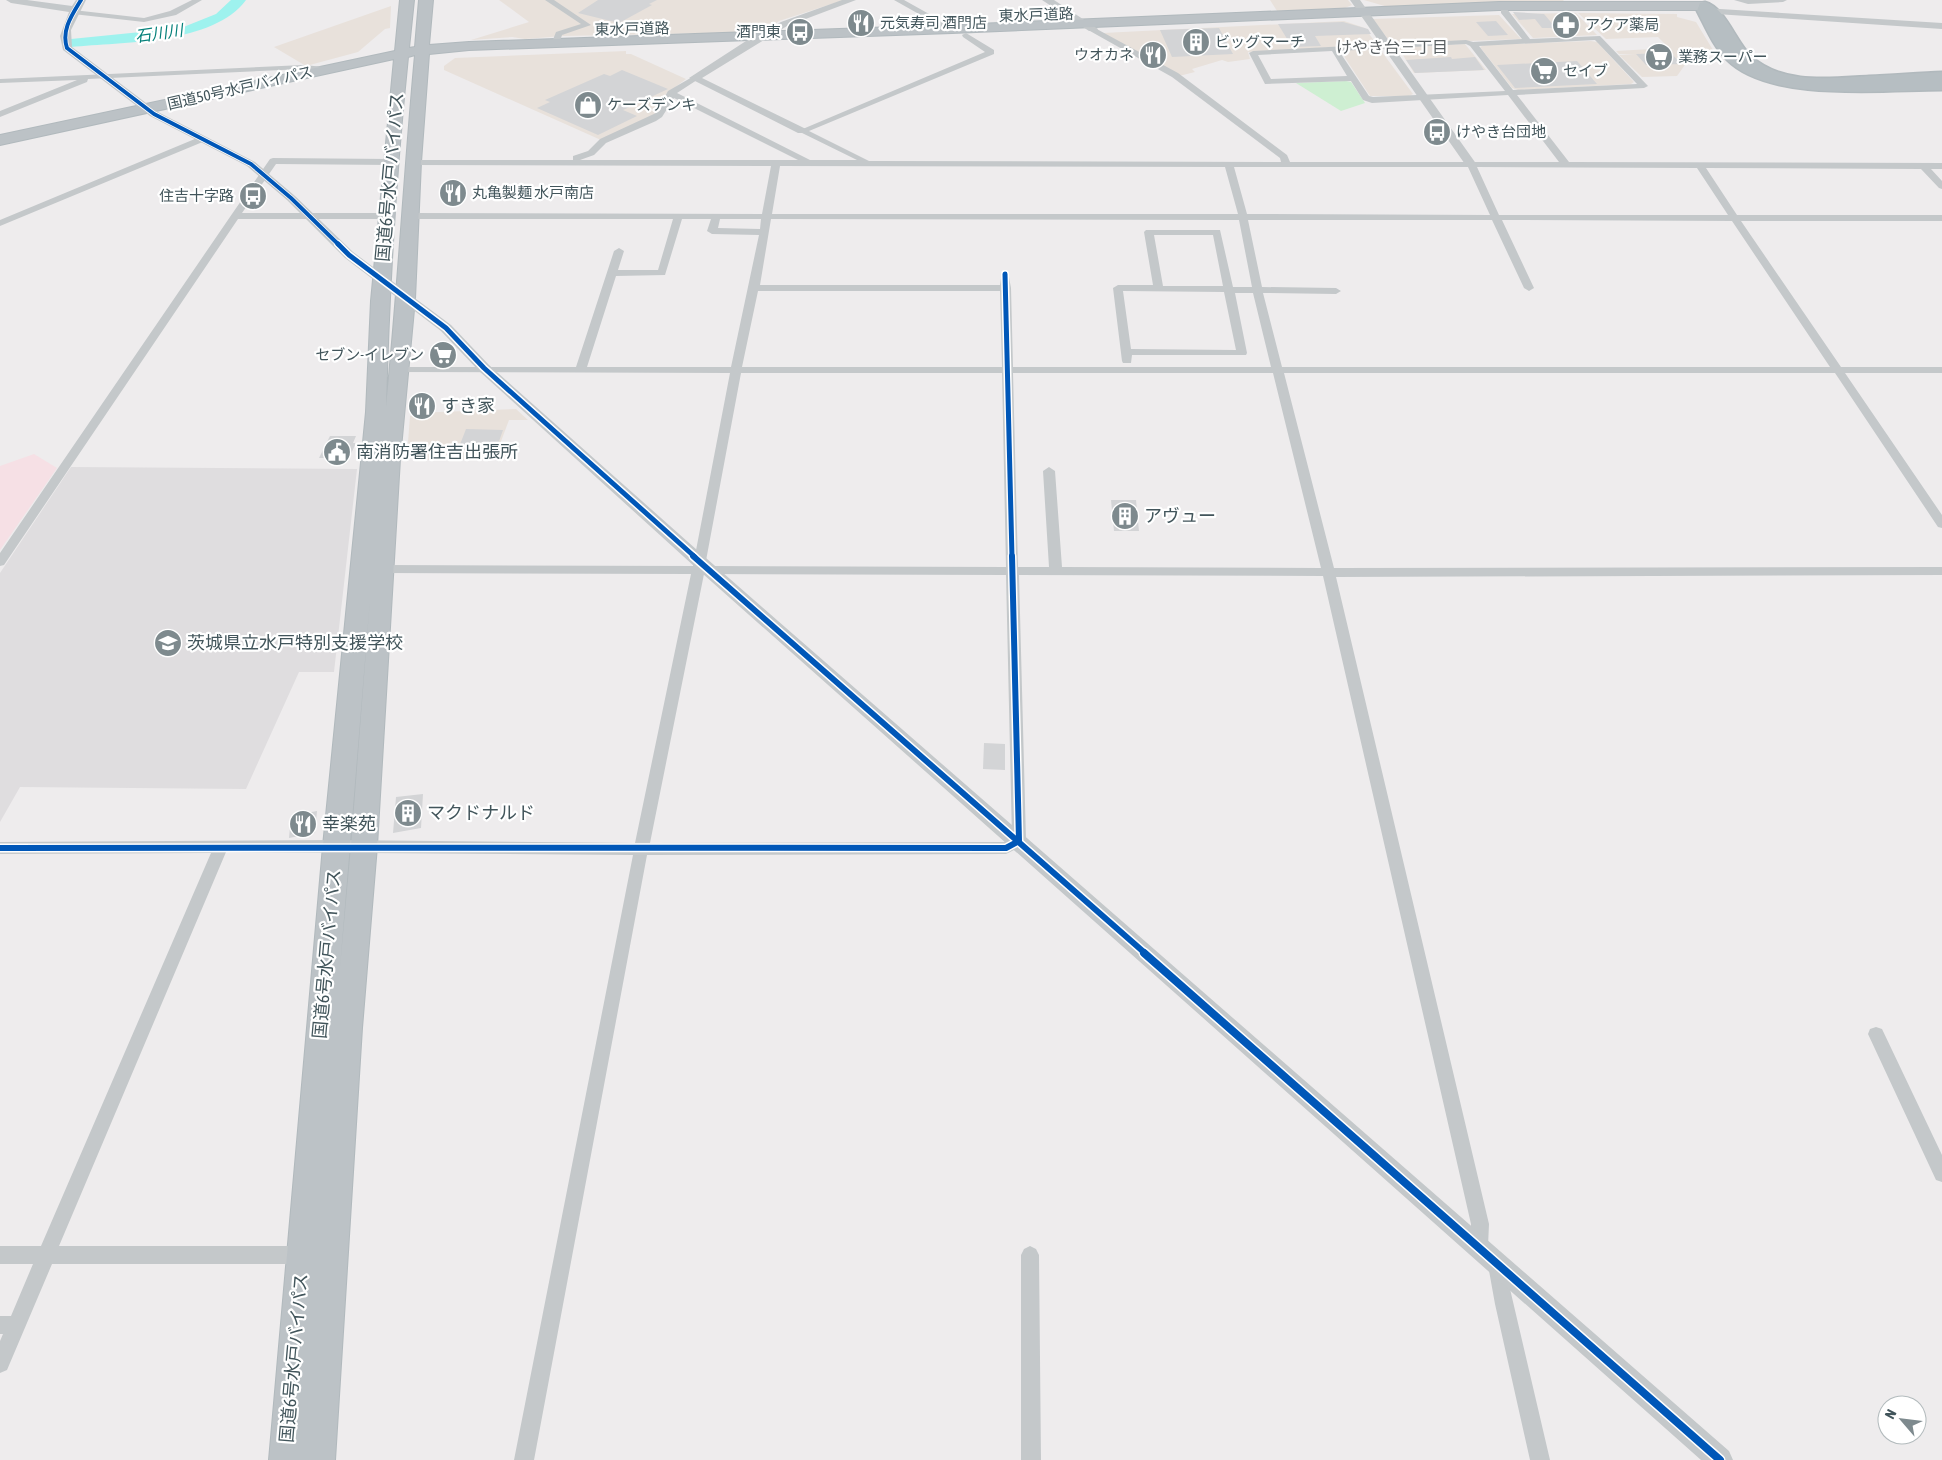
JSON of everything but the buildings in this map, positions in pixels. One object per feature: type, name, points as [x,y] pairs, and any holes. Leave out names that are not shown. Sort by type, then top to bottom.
[{"type":"highway","name":"国道6号水戸バイパス","points":[[286,1460],[336,846],[376,412],[382,281],[400,56],[407,0]]},
{"type":"highway","name":"国道6号水戸バイパス","points":[[318,1460],[398,370],[406,298],[413,162],[426,0]]},
{"type":"highway","name":"東水戸道路","points":[[422,54],[515,49],[966,35],[1567,2],[1706,7]]},
{"type":"highway","name":"東水戸道路","points":[[1365,14],[1633,10],[1706,7]]},
{"type":"highway","points":[[1706,7],[1740,56],[1751,65],[1775,76],[1821,83],[1942,77]]},
{"type":"highway","points":[[1706,7],[1721,43],[1733,58],[1749,69],[1771,78],[1817,86],[1942,85]]},
{"type":"highway","name":"東水戸道路","points":[[400,56],[556,42],[1088,27]]},
{"type":"highway","name":"国道50号水戸バイパス","points":[[0,146],[325,69],[400,56]]},
{"type":"highway","name":"国道50号水戸バイパス","points":[[0,140],[151,111],[400,56]]},
{"type":"street","points":[[10,0],[54,8],[76,7],[144,20],[173,13],[198,0]]},
{"type":"street","points":[[548,0],[587,25],[559,34],[556,42]]},
{"type":"street","points":[[564,162],[591,153],[603,141],[653,119],[659,114],[671,93],[684,83],[740,51],[750,42],[784,24],[850,0]]},
{"type":"street","points":[[898,0],[952,30]]},
{"type":"street","points":[[1047,0],[1088,27],[1175,75],[1284,157],[1287,164]]},
{"type":"street","points":[[1355,0],[1470,165],[1529,288]]},
{"type":"street","points":[[1738,0],[1748,2],[1783,0]]},
{"type":"street","points":[[76,7],[64,36],[65,44],[72,52],[151,111],[202,140],[242,159],[264,174],[349,255],[451,332],[484,368],[703,568],[1019,842],[1720,1460]]},
{"type":"street","points":[[1706,7],[1820,11],[1942,22]]},
{"type":"street","points":[[1706,7],[1942,26]]},
{"type":"street","points":[[1504,12],[1528,41]]},
{"type":"street","points":[[802,131],[991,52],[966,35]]},
{"type":"street","points":[[1334,49],[1353,78],[1366,98],[1644,86],[1597,38],[1473,44],[1466,42],[1253,53],[1268,82],[1353,78]]},
{"type":"street","points":[[1473,44],[1566,165]]},
{"type":"street","points":[[0,81],[303,67],[325,69]]},
{"type":"street","points":[[0,114],[88,77]]},
{"type":"street","points":[[694,78],[869,163]]},
{"type":"street","points":[[671,93],[809,163]]},
{"type":"street","points":[[0,223],[202,140]]},
{"type":"street","points":[[0,562],[273,161],[391,162]]},
{"type":"street","points":[[413,162],[1942,166]]},
{"type":"street","points":[[524,1460],[641,849],[703,568],[736,369],[754,288],[776,163]]},
{"type":"street","points":[[1229,164],[1243,217],[1257,289],[1328,572],[1480,1224],[1479,1246]]},
{"type":"street","points":[[1699,165],[1942,524]]},
{"type":"street","points":[[1923,166],[1942,186]]},
{"type":"street","points":[[235,216],[387,216]]},
{"type":"street","points":[[410,216],[1942,218]]},
{"type":"street","points":[[612,273],[662,273],[678,216]]},
{"type":"street","points":[[716,217],[712,231],[763,232]]},
{"type":"street","points":[[1125,352],[1242,353],[1227,288],[1217,232],[1150,232],[1158,287]]},
{"type":"street","points":[[581,369],[619,251]]},
{"type":"street","points":[[1005,274],[1019,842]]},
{"type":"street","points":[[754,288],[1006,288]]},
{"type":"street","points":[[1128,369],[1118,288],[1336,290]]},
{"type":"street","points":[[398,370],[484,368],[1942,370]]},
{"type":"street","points":[[1049,471],[1056,572]]},
{"type":"street","points":[[383,569],[703,568],[1012,572],[1504,573],[1942,571]]},
{"type":"street","points":[[0,848],[364,846],[641,849],[1006,848],[1019,842]]},
{"type":"street","points":[[0,1363],[8,1325],[46,1256],[221,848]]},
{"type":"street","points":[[1876,1034],[1942,1174]]},
{"type":"street","points":[[0,1255],[303,1256]]},
{"type":"street","points":[[1030,1255],[1031,1460]]},
{"type":"street","points":[[1497,1262],[1504,1304],[1540,1460]]},
{"type":"shaded area","points":[[499,0],[844,0],[779,21],[765,32],[563,36],[525,39],[512,37],[471,40],[529,22]]},
{"type":"shaded area","points":[[1270,0],[1348,0],[1352,5],[1345,8],[1277,11]]},
{"type":"shaded area","points":[[1364,0],[1563,0],[1564,1],[1388,7]]},
{"type":"shaded area","points":[[391,6],[390,28],[385,29],[358,52],[306,66],[274,47]]},
{"type":"shaded area","points":[[1576,13],[1597,35],[1533,38],[1512,14]]},
{"type":"shaded area","points":[[1578,13],[1677,14],[1677,17],[1696,22],[1713,50],[1695,51],[1677,76],[1642,77],[1619,55],[1635,54],[1619,54],[1616,51],[1669,48],[1658,37],[1606,39]]},
{"type":"shaded area","points":[[1499,15],[1521,39],[1392,44],[1372,19]]},
{"type":"shaded area","points":[[1344,21],[1365,28],[1377,45],[1248,52],[1250,59],[1228,62],[1222,60],[1192,69],[1195,72],[1179,76],[1103,33]]},
{"type":"shaded area","points":[[1597,42],[1634,82],[1631,84],[1518,90],[1512,88],[1480,47],[1484,45]]},
{"type":"shaded area","points":[[1465,44],[1486,70],[1414,73],[1398,47]]},
{"type":"shaded area","points":[[1379,48],[1413,94],[1409,96],[1370,96],[1340,50]]},
{"type":"shaded area","points":[[626,51],[626,54],[631,54],[686,79],[666,94],[657,113],[601,140],[444,70],[444,66],[455,58]]},
{"type":"shaded area","points":[[516,409],[528,420],[509,420],[494,460],[417,460],[417,455],[407,456],[410,416],[415,413]]},
{"type":"shaded area","points":[[34,454],[57,468],[0,550],[0,466]]},
{"type":"shaded area","name":"茨城県立水戸特別支援学校","points":[[71,467],[357,469],[334,672],[299,672],[246,789],[20,787],[0,822],[0,573]]},
{"type":"green space","points":[[1351,82],[1365,103],[1341,111],[1296,83]]},
{"type":"waterway","name":"石川川","points":[[71,43],[183,32],[221,17],[239,0]]},
{"type":"cycle path","points":[[81,0],[66,30],[65,42],[67,48],[154,114],[251,164],[291,198],[349,255],[446,328],[484,368],[700,562],[1720,1460]]},
{"type":"cycle path","points":[[0,848],[336,846],[641,849],[1006,848],[1019,841],[1005,274]]},
{"type":"place","name":"元気寿司 酒門店","points":[[861,23]]},
{"type":"place","name":"アクア薬局","points":[[1566,25]]},
{"type":"place","name":"酒門東","points":[[800,32]]},
{"type":"place","name":"ビッグマーチ","points":[[1196,42]]},
{"type":"place","name":"ウオカネ","points":[[1153,55]]},
{"type":"place","name":"業務スーパー","points":[[1659,57]]},
{"type":"place","name":"セイブ","points":[[1544,71]]},
{"type":"place","name":"ケーズデンキ","points":[[588,105]]},
{"type":"place","name":"けやき台団地","points":[[1437,132]]},
{"type":"place","name":"丸亀製麺 水戸南店","points":[[453,193]]},
{"type":"place","name":"住吉十字路","points":[[253,196]]},
{"type":"place","name":"セブン-イレブン","points":[[443,355]]},
{"type":"place","name":"すき家","points":[[422,406]]},
{"type":"place","name":"南消防署住吉出張所","points":[[337,452]]},
{"type":"place","name":"アヴュー","points":[[1125,516]]},
{"type":"place","name":"茨城県立水戸特別支援学校","points":[[168,643]]},
{"type":"place","name":"マクドナルド","points":[[408,813]]},
{"type":"place","name":"幸楽苑","points":[[303,824]]},
{"type":"district","name":"けやき台三丁目","points":[[1392,47]]}]
